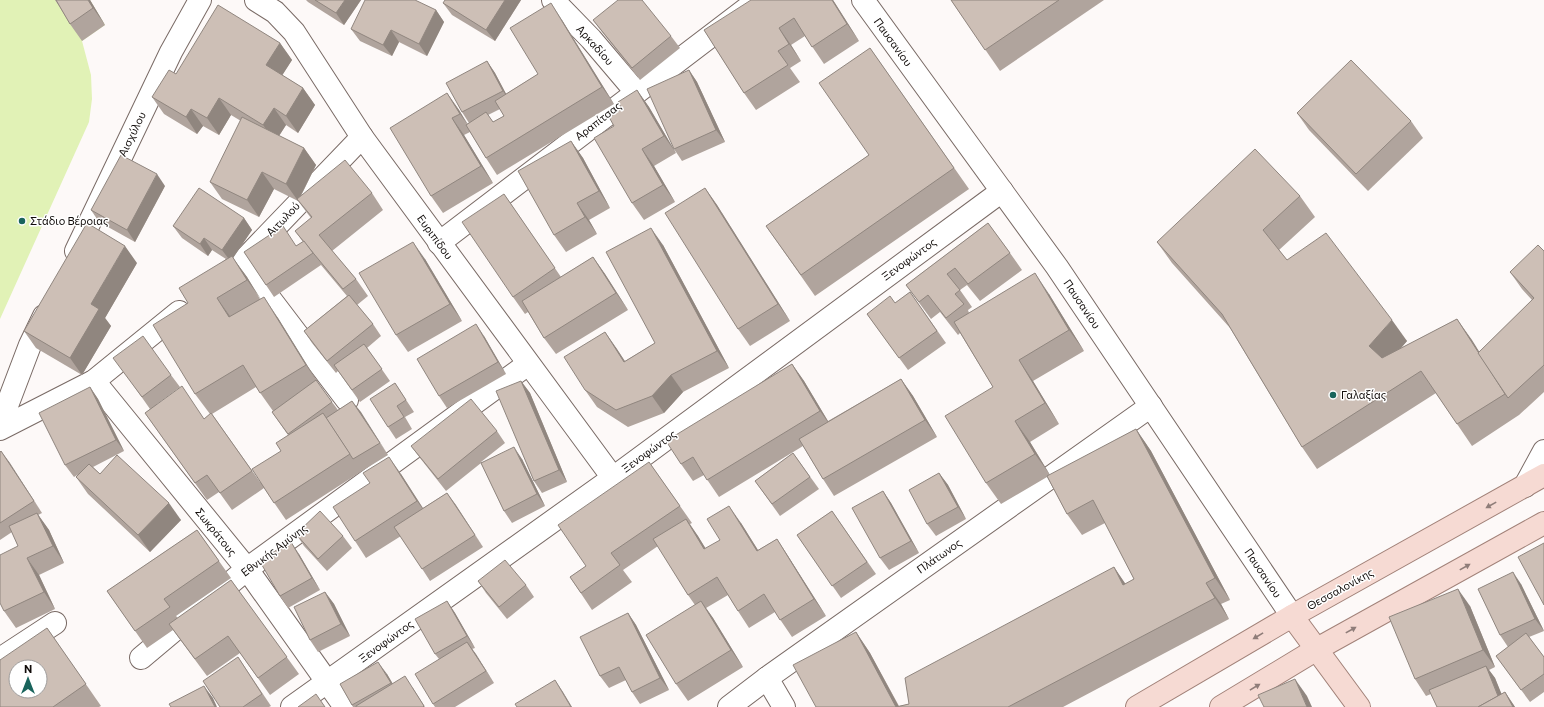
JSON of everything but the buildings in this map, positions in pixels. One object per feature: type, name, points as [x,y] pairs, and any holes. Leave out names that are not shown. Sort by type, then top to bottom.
[{"type":"main road","name":"Θεσσαλονίκης","points":[[1137,707],[1292,616],[1544,475]]},
{"type":"main road","points":[[1221,707],[1317,649],[1544,523]]},
{"type":"main road","points":[[1292,616],[1359,707]]},
{"type":"street","name":"Αισχύλου","points":[[68,267],[171,52],[200,0]]},
{"type":"street","name":"Ευριπίδου","points":[[256,0],[274,12],[294,32],[362,137],[612,478]]},
{"type":"street","name":"Αρκαδίου","points":[[553,0],[592,39],[636,92]]},
{"type":"street","name":"Αραπίτσας","points":[[439,243],[758,0]]},
{"type":"street","name":"Παυσανίου","points":[[863,0],[1057,267],[1292,616]]},
{"type":"street","name":"Αιτωλού","points":[[0,428],[94,381],[242,262],[362,137]]},
{"type":"street","name":"Ξενοφώντος","points":[[292,707],[329,682],[612,478],[1002,190]]},
{"type":"street","points":[[242,262],[348,400]]},
{"type":"street","points":[[0,424],[30,345],[54,295]]},
{"type":"street","name":"Εθνικής Αμύνης","points":[[141,658],[247,569],[528,364]]},
{"type":"street","name":"Σωκράτους","points":[[94,381],[247,569],[329,682],[345,707]]},
{"type":"street","name":"Πλάτωνος","points":[[729,707],[767,678],[1151,406]]},
{"type":"street","points":[[1525,486],[1544,451]]},
{"type":"street","points":[[0,659],[55,623]]},
{"type":"street","points":[[767,678],[784,707]]},
{"type":"green space","name":"Στάδιο Βέροιας","points":[[0,0],[90,0],[105,25],[82,41],[91,75],[92,99],[89,122],[0,319]]},
{"type":"place","name":"Στάδιο Βέροιας","points":[[22,221]]},
{"type":"place","name":"Γαλαξίας","points":[[1333,395]]}]
